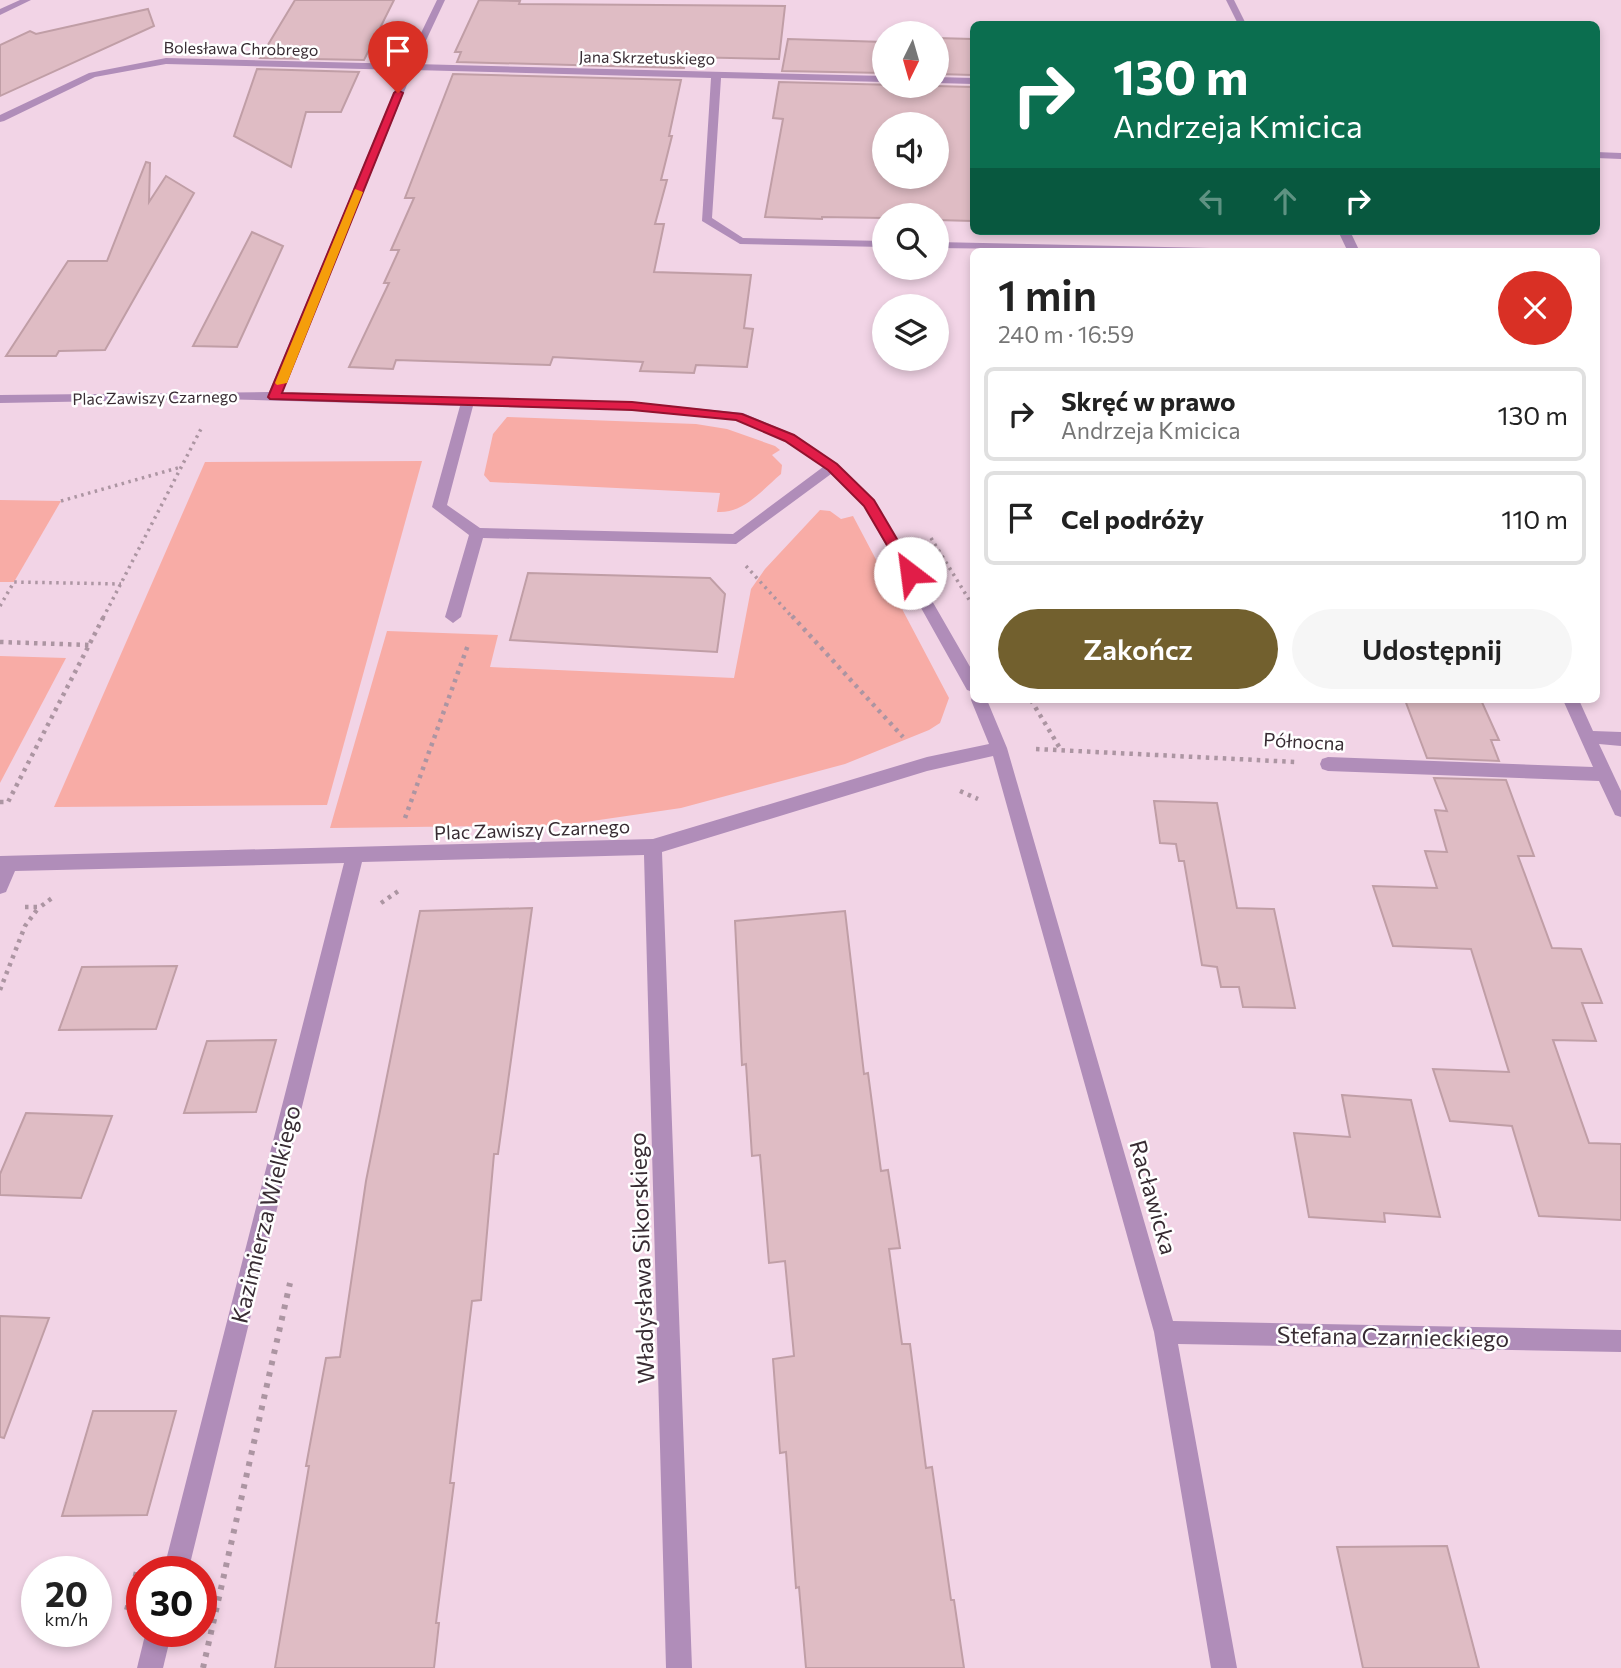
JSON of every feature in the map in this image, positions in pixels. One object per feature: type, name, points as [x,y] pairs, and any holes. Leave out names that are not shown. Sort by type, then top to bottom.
[{"type":"street","points":[[0,12],[27,0]]},
{"type":"street","points":[[274,397],[409,67],[441,0]]},
{"type":"street","points":[[1230,0],[1240,21]]},
{"type":"street","name":"Bolesława Chrobrego","points":[[0,119],[93,75],[166,61],[409,67]]},
{"type":"street","name":"Jana Skrzetuskiego","points":[[409,67],[872,79]]},
{"type":"street","points":[[716,75],[706,219],[740,241],[872,244]]},
{"type":"street","points":[[949,80],[970,81]]},
{"type":"street","points":[[1600,155],[1621,156]]},
{"type":"street","points":[[949,245],[1073,248]]},
{"type":"street","name":"Plac Zawiszy Czarnego","points":[[0,400],[218,395],[632,406],[738,416],[790,438],[832,467],[869,503],[970,681]]},
{"type":"street","points":[[468,401],[439,507],[477,533],[736,539],[832,467]]},
{"type":"street","points":[[453,617],[477,533]]},
{"type":"street","points":[[980,703],[999,748]]},
{"type":"street","points":[[1572,703],[1621,810]]},
{"type":"street","points":[[1589,737],[1621,739]]},
{"type":"street","name":"Plac Zawiszy Czarnego","points":[[5,864],[653,847],[927,764],[999,748]]},
{"type":"street","name":"Racławicka","points":[[999,748],[1165,1332],[1224,1668]]},
{"type":"street","name":"Północna","points":[[1328,764],[1606,774]]},
{"type":"street","name":"Władysława Sikorskiego","points":[[653,847],[679,1668]]},
{"type":"street","name":"Kazimierza Wielkiego","points":[[178,1556],[343,909],[354,856]]},
{"type":"street","points":[[0,886],[5,864]]},
{"type":"street","name":"Stefana Czarnieckiego","points":[[1165,1332],[1621,1341]]},
{"type":"street","points":[[150,1668],[155,1647]]},
{"type":"path","points":[[0,802],[8,803],[218,395]]},
{"type":"path","points":[[61,500],[183,466]]},
{"type":"path","points":[[736,539],[745,565],[927,764]]},
{"type":"path","points":[[0,606],[14,582],[121,584]]},
{"type":"path","points":[[393,854],[473,632],[453,617]]},
{"type":"path","points":[[0,642],[89,645]]},
{"type":"path","points":[[1033,703],[1062,750]]},
{"type":"path","name":"Północna","points":[[999,748],[1328,764]]},
{"type":"path","points":[[0,990],[25,926],[40,907]]},
{"type":"path","points":[[203,1668],[293,1274]]},
{"type":"shaded area","points":[[507,417],[696,424],[727,429],[780,450],[772,455],[782,465],[781,474],[744,505],[726,512],[717,512],[720,493],[490,482],[484,475],[493,434]]},
{"type":"shaded area","points":[[422,461],[327,805],[54,807],[205,462]]},
{"type":"shaded area","points":[[0,500],[61,501],[14,582],[0,582]]},
{"type":"shaded area","points":[[820,510],[830,511],[841,519],[853,516],[949,698],[940,723],[845,764],[681,808],[565,825],[330,828],[387,631],[498,635],[490,667],[734,678],[751,589],[765,569]]},
{"type":"shaded area","points":[[0,656],[66,658],[0,783]]},
{"type":"building","points":[[295,0],[394,0],[364,60],[260,58]]},
{"type":"building","points":[[479,0],[520,1],[519,4],[785,6],[779,59],[686,57],[684,68],[457,62],[461,52],[455,52]]},
{"type":"building","points":[[148,9],[154,26],[0,96],[0,45],[30,31],[36,34]]},
{"type":"building","points":[[949,38],[970,39],[970,75],[949,74]]},
{"type":"building","points":[[788,39],[872,42],[872,73],[782,71]]},
{"type":"building","points":[[257,69],[359,72],[341,112],[306,112],[291,167],[234,136]]},
{"type":"building","points":[[453,74],[681,80],[669,136],[672,136],[661,180],[667,180],[655,224],[664,224],[654,272],[751,275],[744,328],[753,329],[747,367],[696,365],[694,373],[640,371],[643,362],[553,357],[550,365],[396,360],[393,369],[349,367],[389,283],[384,283],[399,250],[391,250],[414,198],[405,198]]},
{"type":"building","points":[[779,82],[872,84],[872,98],[949,98],[949,86],[970,87],[970,221],[949,220],[949,203],[872,203],[872,218],[765,217],[783,119],[773,118]]},
{"type":"building","points":[[146,162],[150,163],[149,202],[166,176],[194,193],[105,350],[59,351],[56,356],[6,356],[68,261],[107,261]]},
{"type":"building","points":[[252,232],[283,246],[237,347],[193,346]]},
{"type":"building","points":[[528,573],[710,578],[725,594],[717,652],[510,640]]},
{"type":"building","points":[[1406,703],[1482,703],[1499,740],[1491,740],[1499,761],[1427,758]]},
{"type":"building","points":[[1434,778],[1506,780],[1534,856],[1518,856],[1552,948],[1581,949],[1602,1003],[1582,1003],[1596,1041],[1553,1040],[1589,1143],[1621,1144],[1621,1220],[1539,1216],[1512,1126],[1450,1121],[1433,1069],[1509,1072],[1471,949],[1393,946],[1373,886],[1437,888],[1425,851],[1447,852],[1435,810],[1447,811]]},
{"type":"building","points":[[1154,801],[1217,803],[1237,908],[1274,909],[1295,1008],[1243,1007],[1239,987],[1221,987],[1217,967],[1202,965],[1184,861],[1179,861],[1176,844],[1160,843]]},
{"type":"building","points":[[532,908],[498,1154],[494,1154],[481,1300],[472,1301],[450,1483],[454,1483],[436,1623],[439,1623],[434,1668],[275,1668],[309,1466],[306,1466],[326,1358],[340,1357],[366,1181],[420,911]]},
{"type":"building","points":[[845,911],[864,1074],[868,1073],[881,1171],[888,1170],[900,1248],[889,1249],[902,1344],[910,1344],[926,1468],[932,1467],[951,1600],[954,1600],[964,1668],[806,1668],[799,1587],[796,1588],[786,1452],[780,1453],[773,1359],[794,1356],[785,1261],[769,1263],[760,1155],[752,1156],[746,1064],[742,1065],[735,921]]},
{"type":"building","points":[[177,966],[156,1029],[59,1030],[82,967]]},
{"type":"building","points":[[276,1040],[256,1112],[184,1113],[207,1041]]},
{"type":"building","points":[[1342,1095],[1411,1100],[1440,1217],[1384,1213],[1385,1222],[1309,1217],[1294,1133],[1350,1137]]},
{"type":"building","points":[[26,1113],[112,1116],[81,1198],[0,1195],[0,1174]]},
{"type":"building","points":[[0,1316],[49,1318],[4,1438],[0,1437]]},
{"type":"building","points":[[93,1411],[176,1411],[147,1515],[62,1516]]},
{"type":"building","points":[[1447,1546],[1479,1668],[1363,1668],[1337,1547]]},
{"type":"slow traffic","points":[[281,383],[358,192]]},
{"type":"route","points":[[398,93],[274,397],[632,406],[738,416],[790,438],[832,467],[869,503],[910,573]]}]
